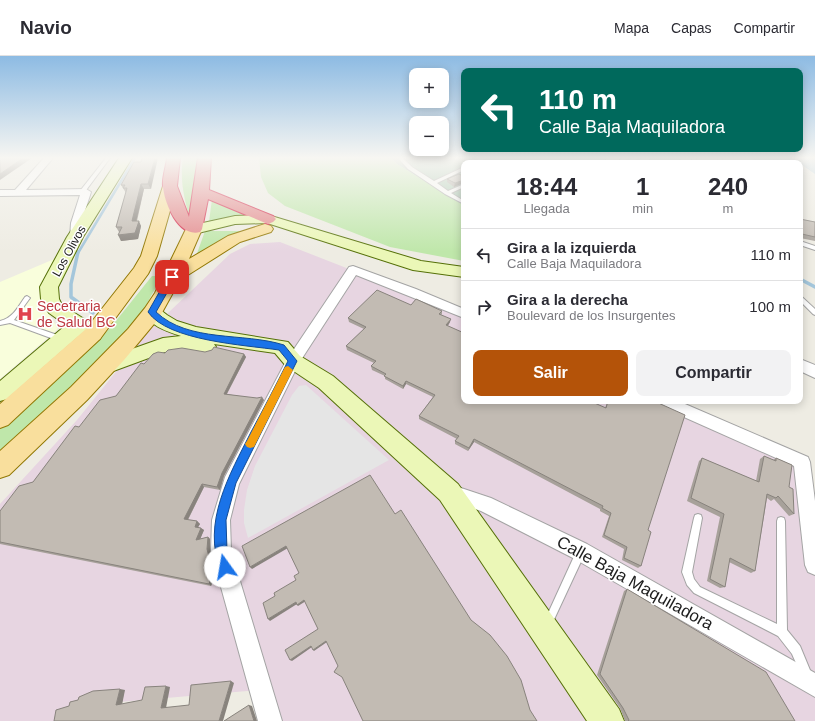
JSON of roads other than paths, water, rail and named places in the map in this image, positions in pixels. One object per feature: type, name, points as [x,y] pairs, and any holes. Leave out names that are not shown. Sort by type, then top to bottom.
[{"type":"highway","points":[[171,189],[183,220],[180,234]]},
{"type":"highway","points":[[180,234],[199,210],[202,192],[266,224]]},
{"type":"main road","points":[[145,263],[169,189]]},
{"type":"main road","points":[[170,281],[234,239],[266,224]]},
{"type":"main road","points":[[0,418],[86,330],[145,263],[180,234]]},
{"type":"main road","points":[[0,467],[108,365],[152,312],[170,281],[180,234]]},
{"type":"main road","points":[[145,263],[164,269],[170,281]]},
{"type":"street","points":[[18,193],[22,189]]},
{"type":"street","name":"Los Olivos","points":[[86,330],[55,309],[50,298],[50,287],[76,237],[106,189]]},
{"type":"street","points":[[0,194],[86,192],[76,223],[76,237]]},
{"type":"street","points":[[180,234],[266,224],[292,227],[419,266],[461,272]]},
{"type":"street","points":[[270,721],[221,551],[221,520],[230,482],[293,361],[353,270],[412,292],[461,313]]},
{"type":"street","name":"Calle Baja Maquiladora","points":[[152,312],[160,320],[170,326],[196,334],[281,347],[293,361],[326,382],[449,492],[607,721]]},
{"type":"street","points":[[0,393],[62,339],[86,330]]},
{"type":"street","name":"Calle Baja Maquiladora","points":[[108,365],[163,345],[184,343],[293,361]]},
{"type":"street","points":[[803,366],[815,372]]},
{"type":"street","points":[[669,404],[802,462],[810,496],[815,565]]},
{"type":"street","name":"Calle Baja Maquiladora","points":[[449,492],[485,504],[580,551],[813,685]]},
{"type":"lane","points":[[441,189],[461,201]]},
{"type":"lane","points":[[447,193],[455,189]]},
{"type":"lane","points":[[803,244],[815,248]]},
{"type":"lane","points":[[10,321],[27,298]]},
{"type":"lane","points":[[803,301],[815,313]]},
{"type":"lane","points":[[0,323],[10,321],[62,339]]},
{"type":"lane","points":[[698,518],[687,572],[690,582],[697,590],[782,632],[796,650],[813,685]]},
{"type":"lane","points":[[781,521],[782,632]]},
{"type":"lane","points":[[544,631],[580,551]]},
{"type":"waterway","points":[[78,253],[116,189]]},
{"type":"waterway","points":[[78,252],[71,284],[71,297],[93,313]]},
{"type":"waterway","points":[[803,281],[815,287]]},
{"type":"place","name":"Secetraria de Salud BC","points":[[25,314]]}]
